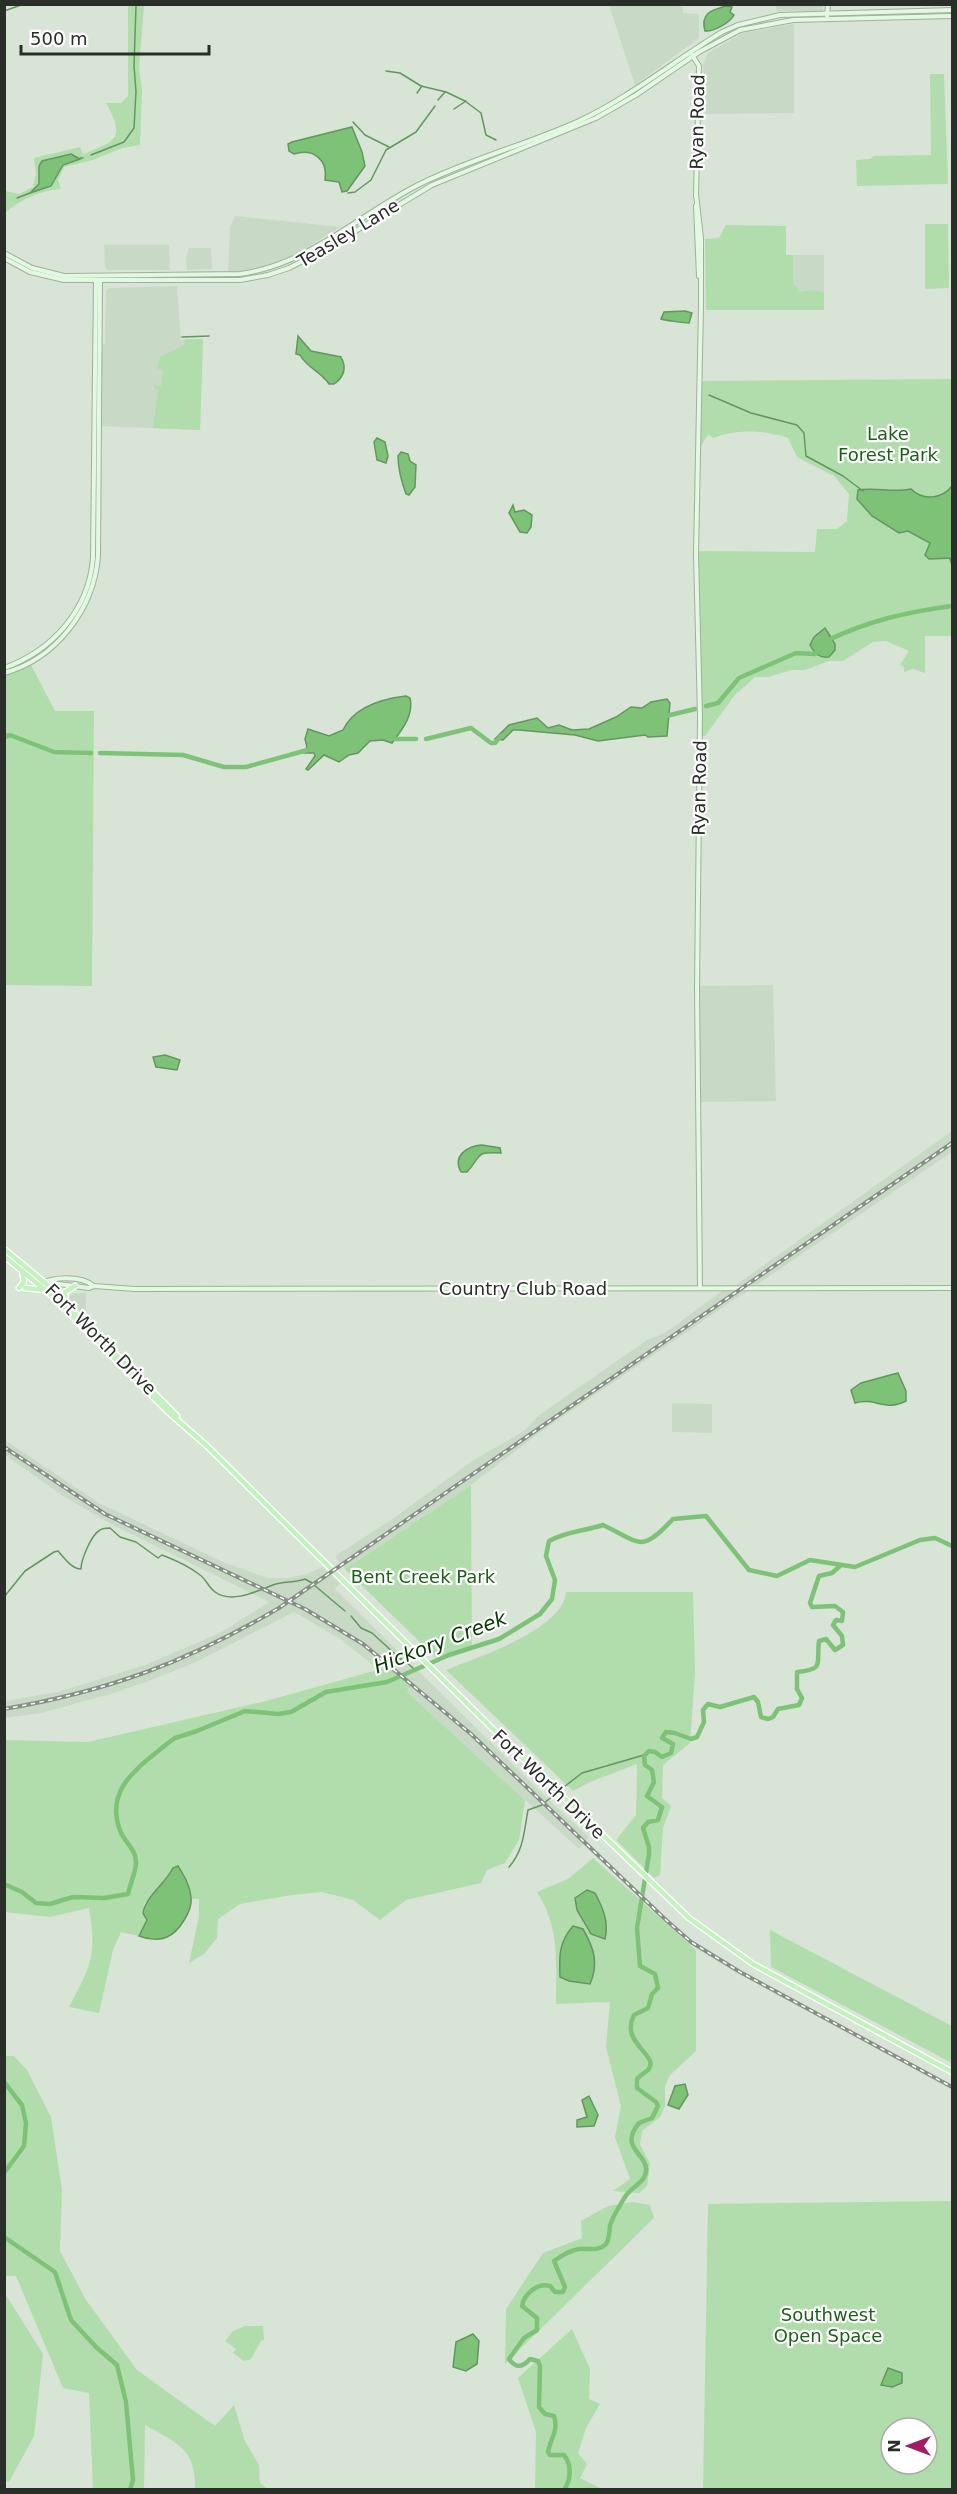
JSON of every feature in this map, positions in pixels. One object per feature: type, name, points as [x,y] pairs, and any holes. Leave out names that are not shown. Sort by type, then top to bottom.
[{"type":"main road","points":[[826,20],[828,4]]},
{"type":"main road","name":"Teasley Lane","points":[[98,278],[240,280],[280,271],[324,250],[432,185],[596,118],[636,95],[722,32],[762,18],[952,10]]},
{"type":"main road","name":"Teasley Lane","points":[[692,54],[748,28],[783,21],[952,16]]},
{"type":"main road","name":"Ryan Road","points":[[692,54],[699,66],[696,194],[701,238],[696,554],[700,706],[697,980],[700,1288]]},
{"type":"main road","points":[[4,253],[42,272],[98,278]]},
{"type":"main road","points":[[4,258],[30,272],[48,278],[98,278]]},
{"type":"main road","points":[[4,668],[34,655],[58,635],[74,614],[88,581],[93,551],[98,278]]},
{"type":"main road","points":[[4,673],[36,659],[64,636],[81,611],[94,581],[98,556],[97,360]]},
{"type":"main road","name":"Fort Worth Drive","points":[[4,1249],[67,1305],[416,1654],[697,1925],[753,1964],[952,2072]]},
{"type":"main road","name":"Fort Worth Drive","points":[[4,1256],[41,1283],[45,1290],[167,1411],[193,1433]]},
{"type":"main road","points":[[19,1288],[24,1282],[22,1270]]},
{"type":"main road","name":"Country Club Road","points":[[41,1283],[51,1279],[67,1279],[90,1282],[94,1286]]},
{"type":"main road","name":"Country Club Road","points":[[41,1283],[89,1288],[94,1286],[135,1289],[952,1288]]},
{"type":"main road","points":[[67,1305],[65,1292],[75,1286]]},
{"type":"main road","points":[[26,1288],[45,1290]]},
{"type":"shaded area","points":[[609,5],[683,5],[683,13],[699,14],[699,38],[635,85]]},
{"type":"shaded area","points":[[775,5],[823,5],[823,11],[777,11]]},
{"type":"shaded area","points":[[726,6],[732,7],[730,12],[734,15],[732,18],[717,28],[705,31],[704,20],[708,13]]},
{"type":"shaded area","points":[[794,24],[794,113],[705,114],[703,65],[708,53],[743,33]]},
{"type":"shaded area","points":[[352,127],[365,166],[347,191],[342,192],[339,182],[325,180],[324,166],[318,157],[307,153],[294,154],[289,151],[288,144],[292,142]]},
{"type":"shaded area","points":[[71,154],[80,159],[63,165],[51,186],[30,193],[39,184],[39,166],[42,161]]},
{"type":"shaded area","points":[[235,216],[340,227],[289,259],[270,266],[228,273],[230,227]]},
{"type":"shaded area","points":[[104,245],[169,245],[170,270],[107,270]]},
{"type":"shaded area","points":[[189,248],[211,248],[212,269],[187,270],[186,256]]},
{"type":"shaded area","points":[[793,255],[824,255],[824,292],[793,292]]},
{"type":"shaded area","points":[[177,286],[181,340],[203,339],[200,430],[99,426],[100,345],[105,344],[106,290],[109,288]]},
{"type":"shaded area","points":[[664,312],[692,313],[689,323],[661,319]]},
{"type":"shaded area","points":[[298,336],[311,351],[341,357],[344,369],[334,384],[329,384],[300,355],[296,354]]},
{"type":"shaded area","points":[[377,438],[385,442],[388,456],[386,463],[377,460],[374,442]]},
{"type":"shaded area","points":[[401,452],[408,454],[410,461],[416,465],[415,487],[409,495],[406,494],[399,470],[398,456]]},
{"type":"shaded area","points":[[952,486],[952,558],[929,559],[925,555],[930,543],[908,531],[899,533],[872,516],[857,499],[858,490],[911,489],[921,495],[932,497],[943,494]]},
{"type":"shaded area","points":[[513,505],[515,512],[524,510],[532,515],[531,527],[527,533],[520,532],[509,513]]},
{"type":"shaded area","points":[[825,628],[835,644],[835,650],[829,657],[818,655],[810,645],[814,637]]},
{"type":"shaded area","points":[[406,696],[410,698],[411,704],[409,716],[392,743],[383,740],[370,741],[358,753],[349,755],[339,762],[324,755],[308,770],[306,769],[315,756],[314,753],[304,753],[307,747],[305,739],[308,729],[329,736],[343,730],[354,715],[361,710],[387,699]]},
{"type":"shaded area","points":[[667,699],[670,703],[667,736],[648,737],[645,735],[598,741],[575,735],[513,730],[503,740],[495,739],[509,725],[537,718],[548,728],[559,725],[572,730],[589,729],[616,717],[631,707],[642,708],[651,702]]},
{"type":"shaded area","points":[[773,985],[776,1101],[700,1102],[697,986]]},
{"type":"shaded area","points":[[165,1055],[180,1060],[177,1070],[156,1067],[153,1057]]},
{"type":"shaded area","points":[[952,1131],[952,1152],[758,1284],[736,1285]]},
{"type":"shaded area","points":[[482,1145],[500,1148],[501,1153],[480,1155],[467,1172],[461,1172],[458,1161],[462,1153],[471,1147]]},
{"type":"shaded area","points":[[722,1291],[746,1291],[745,1294],[539,1433],[471,1485],[345,1569],[335,1556],[394,1518],[472,1461],[524,1431],[538,1416],[647,1340],[665,1333]]},
{"type":"shaded area","points":[[72,1293],[86,1293],[86,1314],[82,1314],[68,1300]]},
{"type":"shaded area","points":[[898,1373],[906,1391],[906,1401],[892,1405],[855,1403],[851,1390],[861,1383]]},
{"type":"shaded area","points":[[672,1403],[712,1404],[712,1433],[672,1432]]},
{"type":"shaded area","points":[[5,1440],[99,1503],[223,1562],[268,1578],[288,1578],[307,1574],[322,1567],[340,1583],[335,1589],[589,1837],[579,1849],[407,1692],[411,1687],[380,1671],[342,1640],[294,1612],[194,1663],[148,1681],[41,1713],[5,1718],[5,1701],[58,1692],[145,1665],[220,1633],[269,1602],[111,1524],[63,1496],[5,1455]]},
{"type":"shaded area","points":[[178,1866],[188,1885],[191,1897],[190,1908],[184,1920],[172,1934],[164,1938],[153,1939],[139,1936],[147,1920],[143,1913],[148,1901],[173,1868]]},
{"type":"shaded area","points":[[587,1890],[595,1893],[603,1910],[606,1921],[605,1939],[591,1934],[577,1910],[575,1898]]},
{"type":"shaded area","points":[[573,1926],[583,1929],[592,1949],[595,1963],[590,1984],[569,1981],[560,1977],[561,1950]]},
{"type":"shaded area","points":[[685,2084],[688,2095],[679,2109],[668,2105],[675,2086]]},
{"type":"shaded area","points":[[589,2096],[598,2115],[594,2126],[577,2127],[577,2120],[587,2117],[582,2100]]},
{"type":"shaded area","points":[[473,2334],[479,2341],[477,2364],[466,2371],[453,2367],[456,2342]]},
{"type":"shaded area","points":[[888,2368],[902,2373],[902,2383],[892,2387],[881,2385]]},
{"type":"green space","points":[[128,5],[144,5],[139,69],[142,90],[140,145],[122,148],[93,160],[64,167],[58,180],[61,189],[31,196],[5,213],[5,191],[19,194],[33,187],[36,174],[34,158],[80,147],[83,154],[103,146],[114,137],[115,124],[106,103],[121,103],[128,96]]},
{"type":"green space","points":[[930,74],[944,74],[948,184],[857,186],[856,160],[870,159],[874,156],[931,155]]},
{"type":"green space","points":[[925,224],[948,224],[949,288],[925,289]]},
{"type":"green space","points":[[726,225],[786,226],[786,255],[793,255],[793,285],[799,292],[809,290],[824,292],[824,310],[706,310],[705,239],[719,238]]},
{"type":"green space","points":[[185,339],[203,339],[200,430],[153,428],[158,390],[154,389],[154,385],[161,387],[163,370],[157,369],[160,357],[184,345]]},
{"type":"green space","name":"Lake Forest Park","points":[[952,379],[952,636],[925,636],[925,673],[913,669],[904,672],[904,667],[900,665],[909,651],[886,641],[873,642],[843,661],[829,661],[805,670],[792,670],[768,677],[755,677],[734,696],[705,736],[702,736],[697,551],[815,552],[817,529],[837,529],[847,521],[849,494],[834,476],[797,457],[788,438],[780,435],[741,432],[714,438],[708,435],[701,446],[702,381]]},
{"type":"green space","points":[[30,663],[55,711],[94,711],[92,986],[5,985],[5,673]]},
{"type":"green space","name":"Bent Creek Park","points":[[471,1485],[472,1647],[436,1658],[345,1569]]},
{"type":"green space","points":[[566,1592],[693,1592],[695,1673],[690,1743],[663,1765],[662,1798],[671,1806],[663,1828],[660,1875],[654,1878],[616,1840],[636,1815],[637,1764],[573,1791],[446,1670],[496,1650],[535,1630],[550,1619],[561,1606]]},
{"type":"green space","points":[[388,1667],[411,1686],[407,1692],[525,1800],[519,1840],[505,1863],[487,1870],[481,1883],[406,1900],[380,1920],[353,1900],[322,1892],[240,1904],[218,1919],[217,1938],[204,1954],[189,1963],[199,1916],[199,1899],[192,1899],[188,1881],[173,1868],[168,1880],[144,1904],[147,1920],[139,1936],[121,1932],[113,1950],[99,2013],[69,2007],[83,1981],[90,1960],[92,1938],[89,1908],[50,1917],[5,1912],[5,1740],[88,1742],[266,1701]]},
{"type":"green space","points":[[593,1858],[696,1950],[696,2051],[670,2075],[665,2086],[665,2106],[660,2117],[642,2131],[640,2144],[650,2164],[647,2186],[639,2193],[613,2191],[630,2179],[615,2137],[621,2106],[606,2047],[610,2002],[556,2004],[556,1960],[553,1932],[550,1919],[537,1892],[568,1879]]},
{"type":"green space","points":[[770,1930],[952,2026],[952,2063],[771,1967]]},
{"type":"green space","points":[[4,2056],[14,2056],[27,2070],[51,2117],[62,2190],[60,2251],[86,2300],[137,2370],[215,2426],[234,2405],[245,2441],[259,2465],[260,2483],[268,2489],[195,2489],[192,2464],[188,2455],[175,2442],[145,2425],[144,2489],[93,2489],[89,2393],[63,2388],[16,2276],[5,2276]]},
{"type":"green space","name":"Southwest Open Space","points":[[952,2201],[952,2489],[703,2490],[708,2204]]},
{"type":"green space","points":[[633,2202],[650,2205],[654,2218],[505,2364],[506,2309],[543,2253],[582,2238],[581,2221],[608,2206]]},
{"type":"green space","points":[[4,2292],[43,2354],[34,2436],[9,2482],[4,2481]]},
{"type":"green space","points":[[245,2326],[263,2326],[264,2340],[261,2341],[251,2359],[244,2361],[233,2353],[236,2349],[225,2341],[233,2331]]},
{"type":"green space","points":[[572,2329],[590,2369],[589,2399],[600,2404],[586,2428],[578,2453],[587,2464],[580,2478],[602,2489],[535,2489],[536,2432],[518,2378]]},
{"type":"waterway","points":[[4,11],[24,4]]},
{"type":"waterway","points":[[91,155],[124,142],[134,128],[136,6]]},
{"type":"waterway","points":[[386,71],[400,73],[421,86],[446,92],[465,101],[481,113],[486,135],[496,140]]},
{"type":"waterway","points":[[417,93],[422,86]]},
{"type":"waterway","points":[[438,100],[445,92]]},
{"type":"waterway","points":[[454,109],[466,101]]},
{"type":"waterway","points":[[348,193],[355,192],[371,180],[386,150],[416,132],[435,106]]},
{"type":"waterway","points":[[353,122],[365,135],[389,147]]},
{"type":"waterway","points":[[17,198],[30,193]]},
{"type":"waterway","points":[[182,337],[209,336]]},
{"type":"waterway","points":[[709,395],[751,413],[797,425],[804,433],[806,456],[843,476],[863,491]]},
{"type":"waterway","points":[[950,559],[952,565]]},
{"type":"waterway","points":[[826,641],[888,618],[952,606]]},
{"type":"waterway","points":[[706,706],[718,703],[739,678],[796,653],[815,654],[819,649]]},
{"type":"waterway","points":[[666,716],[695,709]]},
{"type":"waterway","points":[[426,739],[471,728],[491,743],[495,743],[501,736]]},
{"type":"waterway","points":[[4,737],[10,735],[54,752],[91,753]]},
{"type":"waterway","points":[[391,735],[395,739],[416,739]]},
{"type":"waterway","points":[[100,753],[183,755],[224,767],[246,767],[311,749]]},
{"type":"waterway","name":"Hickory Creek","points":[[4,1884],[22,1892],[36,1903],[50,1904],[73,1897],[104,1898],[128,1894],[136,1858],[121,1833],[117,1818],[117,1804],[120,1792],[127,1781],[145,1761],[175,1738],[245,1711],[278,1714],[291,1712],[326,1692],[387,1682],[449,1655],[499,1639],[540,1614],[552,1599],[555,1580],[546,1556],[549,1541],[562,1535],[603,1525],[640,1542],[653,1537],[673,1519],[706,1516],[749,1570],[777,1576],[810,1560],[855,1567],[920,1540],[935,1538],[952,1546]]},
{"type":"waterway","points":[[4,1597],[25,1571],[54,1552],[58,1551],[71,1565],[81,1569],[90,1542],[104,1528],[110,1528],[120,1537],[136,1542],[158,1558],[162,1555],[177,1561],[202,1577],[213,1590],[229,1597],[237,1597],[277,1584],[305,1579],[312,1583]]},
{"type":"waterway","points":[[564,2490],[569,2477],[569,2468],[564,2455],[550,2455],[548,2452],[555,2431],[555,2421],[554,2416],[545,2414],[539,2407],[540,2366],[538,2361],[530,2359],[520,2366],[509,2359],[524,2338],[537,2330],[537,2318],[522,2306],[526,2297],[536,2287],[545,2285],[550,2286],[555,2292],[563,2292],[565,2287],[554,2261],[579,2249],[597,2249],[606,2244],[616,2211],[627,2193],[642,2181],[646,2173],[645,2163],[632,2144],[632,2138],[639,2123],[652,2118],[658,2106],[637,2088],[637,2079],[651,2065],[635,2041],[631,2025],[634,2015],[648,2008],[652,1994],[658,1988],[655,1974],[640,1966],[637,1928],[649,1854],[643,1828],[648,1822],[658,1820],[662,1807],[647,1796],[654,1782],[652,1770],[645,1765],[644,1756],[649,1751],[662,1757],[671,1753],[673,1744],[662,1738],[666,1732],[691,1739],[697,1737],[704,1722],[703,1710],[708,1704],[720,1707],[754,1697],[758,1702],[761,1717],[768,1719],[773,1717],[778,1709],[799,1705],[802,1698],[797,1689],[797,1672],[815,1667],[818,1661],[819,1641],[826,1639],[835,1650],[843,1645],[842,1636],[833,1625],[836,1620],[842,1621],[843,1612],[835,1606],[812,1607],[810,1603],[819,1576],[832,1573],[840,1566]]},
{"type":"waterway","points":[[314,1585],[345,1611]]},
{"type":"waterway","points":[[351,1616],[361,1628],[372,1633],[397,1658],[404,1660],[415,1670]]},
{"type":"waterway","points":[[560,1790],[582,1773],[644,1755]]},
{"type":"waterway","points":[[509,1867],[521,1847],[528,1810],[542,1805],[556,1793]]},
{"type":"waterway","name":"Hickory Creek","points":[[4,2082],[22,2105],[26,2123],[24,2146],[4,2173]]},
{"type":"waterway","name":"Hickory Creek","points":[[4,2237],[55,2272],[71,2320],[96,2347],[117,2365],[126,2402],[133,2480],[130,2490]]},
{"type":"railway","points":[[4,1709],[78,1693],[146,1672],[212,1644],[279,1608],[952,1143]]},
{"type":"railway","points":[[4,1447],[105,1514],[305,1609],[363,1644],[471,1734],[691,1942],[740,1972],[952,2087]]}]
